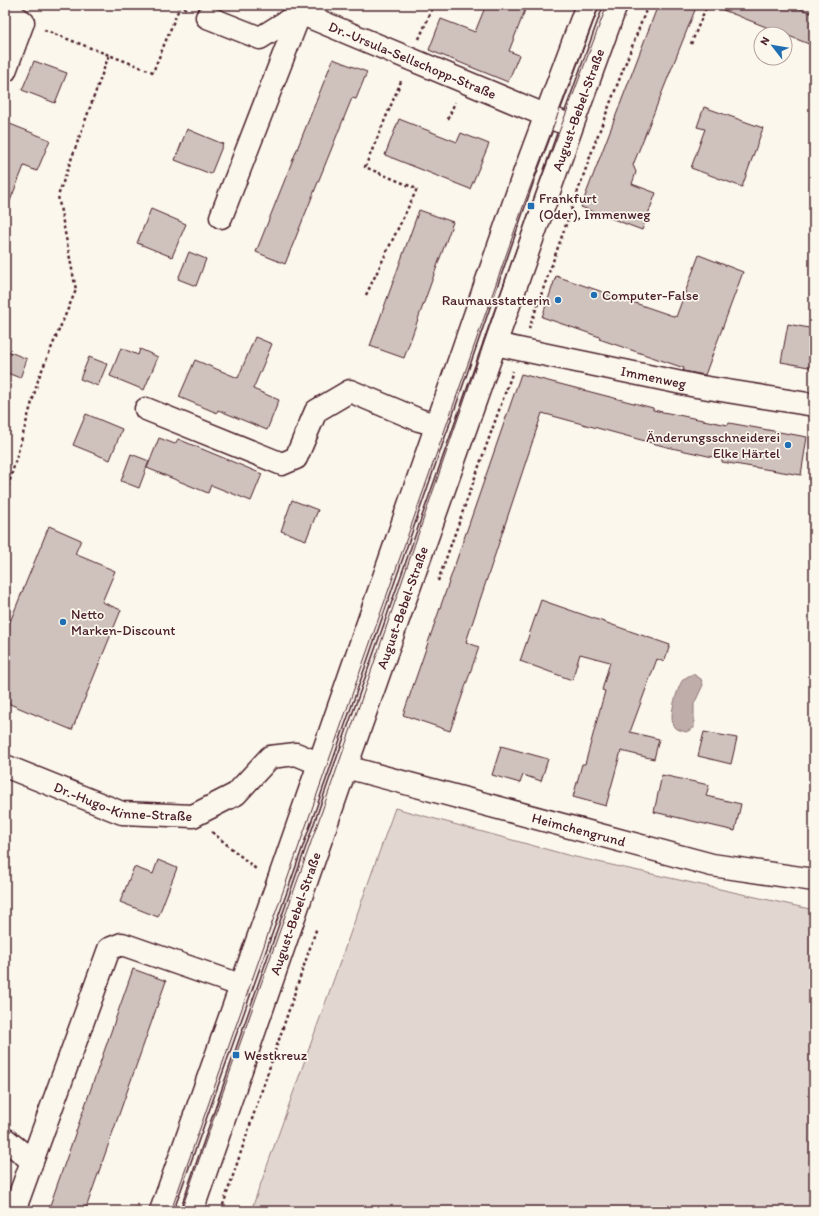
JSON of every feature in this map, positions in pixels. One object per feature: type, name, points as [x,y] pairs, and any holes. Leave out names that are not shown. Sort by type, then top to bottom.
[{"type":"street","name":"August-Bebel-Straße","points":[[161,1211],[240,985],[277,885],[318,763],[546,115],[587,5]]},
{"type":"street","name":"August-Bebel-Straße","points":[[192,1211],[346,767],[616,5]]},
{"type":"street","points":[[5,9],[23,22],[5,71]]},
{"type":"street","name":"Dr.-Ursula-Sellschopp-Straße","points":[[300,13],[572,126]]},
{"type":"street","points":[[207,17],[260,38],[300,13]]},
{"type":"street","points":[[221,217],[300,13]]},
{"type":"street","name":"Immenweg","points":[[495,344],[696,386],[814,405]]},
{"type":"street","points":[[146,409],[282,464],[296,458],[316,411],[350,391],[419,420],[437,425]]},
{"type":"street","name":"Dr.-Hugo-Kinne-Straße","points":[[5,766],[122,813],[193,816],[236,794],[270,757],[296,754],[318,763]]},
{"type":"street","name":"Heimchengrund","points":[[346,767],[712,865],[814,880]]},
{"type":"street","points":[[14,1211],[109,949],[122,944],[240,985]]},
{"type":"street","points":[[5,1139],[32,1160]]},
{"type":"path","points":[[366,295],[416,190],[365,167],[434,5]]},
{"type":"path","points":[[436,587],[596,140],[648,5]]},
{"type":"path","points":[[691,44],[707,5]]},
{"type":"path","points":[[23,22],[153,72],[180,6],[207,17]]},
{"type":"path","points":[[5,498],[39,377],[76,290],[58,196],[109,54]]},
{"type":"path","points":[[193,816],[256,870]]},
{"type":"path","points":[[221,1211],[318,924]]},
{"type":"shaded area","points":[[693,674],[701,679],[703,685],[694,704],[694,728],[686,732],[675,727],[672,718],[672,711],[675,697],[682,681]]},
{"type":"shaded area","points":[[395,808],[571,856],[814,910],[814,1211],[251,1211]]},
{"type":"building","points":[[486,5],[527,5],[509,51],[519,55],[508,82],[429,50],[441,19],[475,32]]},
{"type":"building","points":[[658,5],[697,5],[633,165],[636,172],[632,184],[656,193],[642,230],[581,207]]},
{"type":"building","points":[[790,5],[814,14],[814,46],[793,38],[793,26],[764,26],[713,6]]},
{"type":"building","points":[[333,59],[367,72],[356,99],[352,98],[285,264],[256,252]]},
{"type":"building","points":[[34,61],[67,73],[55,103],[22,90]]},
{"type":"building","points":[[704,107],[763,128],[742,187],[691,168],[705,129],[697,127]]},
{"type":"building","points":[[399,119],[457,142],[461,133],[489,144],[470,189],[385,155]]},
{"type":"building","points":[[5,122],[50,140],[37,171],[24,166],[6,211]]},
{"type":"building","points":[[187,129],[223,144],[211,174],[175,160]]},
{"type":"building","points":[[151,209],[186,224],[172,257],[137,243]]},
{"type":"building","points":[[419,210],[453,222],[404,358],[370,346]]},
{"type":"building","points":[[189,252],[206,259],[196,286],[178,279]]},
{"type":"building","points":[[699,255],[743,272],[705,375],[683,371],[684,368],[599,339],[600,337],[542,317],[556,276],[676,317]]},
{"type":"building","points":[[788,324],[814,329],[814,368],[781,362]]},
{"type":"building","points":[[255,337],[272,344],[253,389],[279,400],[267,430],[218,410],[217,413],[179,397],[195,360],[238,378]]},
{"type":"building","points":[[121,348],[138,355],[140,349],[158,357],[144,390],[110,376]]},
{"type":"building","points":[[5,350],[27,359],[20,378],[5,372]]},
{"type":"building","points":[[89,357],[107,364],[98,386],[80,379]]},
{"type":"building","points":[[521,374],[653,408],[653,410],[728,425],[729,423],[807,437],[801,475],[722,462],[722,459],[667,447],[542,413],[466,642],[479,647],[450,731],[403,715]]},
{"type":"building","points":[[86,414],[122,429],[110,460],[73,445]]},
{"type":"building","points":[[159,438],[175,444],[178,439],[262,474],[251,501],[211,485],[208,493],[147,468]]},
{"type":"building","points":[[131,454],[149,461],[139,488],[121,481]]},
{"type":"building","points":[[292,500],[318,510],[306,540],[281,531]]},
{"type":"building","name":"Netto Marken-Discount","points":[[49,526],[81,540],[75,554],[115,571],[102,602],[121,610],[72,730],[5,702],[5,634]]},
{"type":"building","points":[[541,600],[670,645],[664,662],[657,659],[630,732],[659,739],[654,759],[621,751],[606,806],[573,797],[582,764],[585,764],[605,691],[602,690],[610,662],[580,654],[572,680],[520,661]]},
{"type":"building","points":[[704,732],[737,738],[731,764],[698,756]]},
{"type":"building","points":[[501,746],[548,759],[541,781],[523,775],[520,783],[492,775]]},
{"type":"building","points":[[662,775],[709,785],[706,796],[741,804],[735,831],[654,812]]},
{"type":"building","points":[[158,860],[177,868],[158,917],[120,902],[134,867],[153,874]]},
{"type":"building","points":[[133,969],[166,981],[85,1211],[48,1211]]},
{"type":"tram line","points":[[171,1211],[524,204],[599,5]]},
{"type":"tram line","points":[[181,1211],[365,689],[531,206],[607,5]]},
{"type":"place","name":"Frankfurt (Oder), Immenweg","points":[[531,206]]},
{"type":"place","name":"Computer-False","points":[[594,295]]},
{"type":"place","name":"Raumausstatterin","points":[[558,300]]},
{"type":"place","name":"Änderungsschneiderei Elke Härtel","points":[[788,445]]},
{"type":"place","name":"Netto Marken-Discount","points":[[63,622]]},
{"type":"place","name":"Westkreuz","points":[[236,1055]]}]
